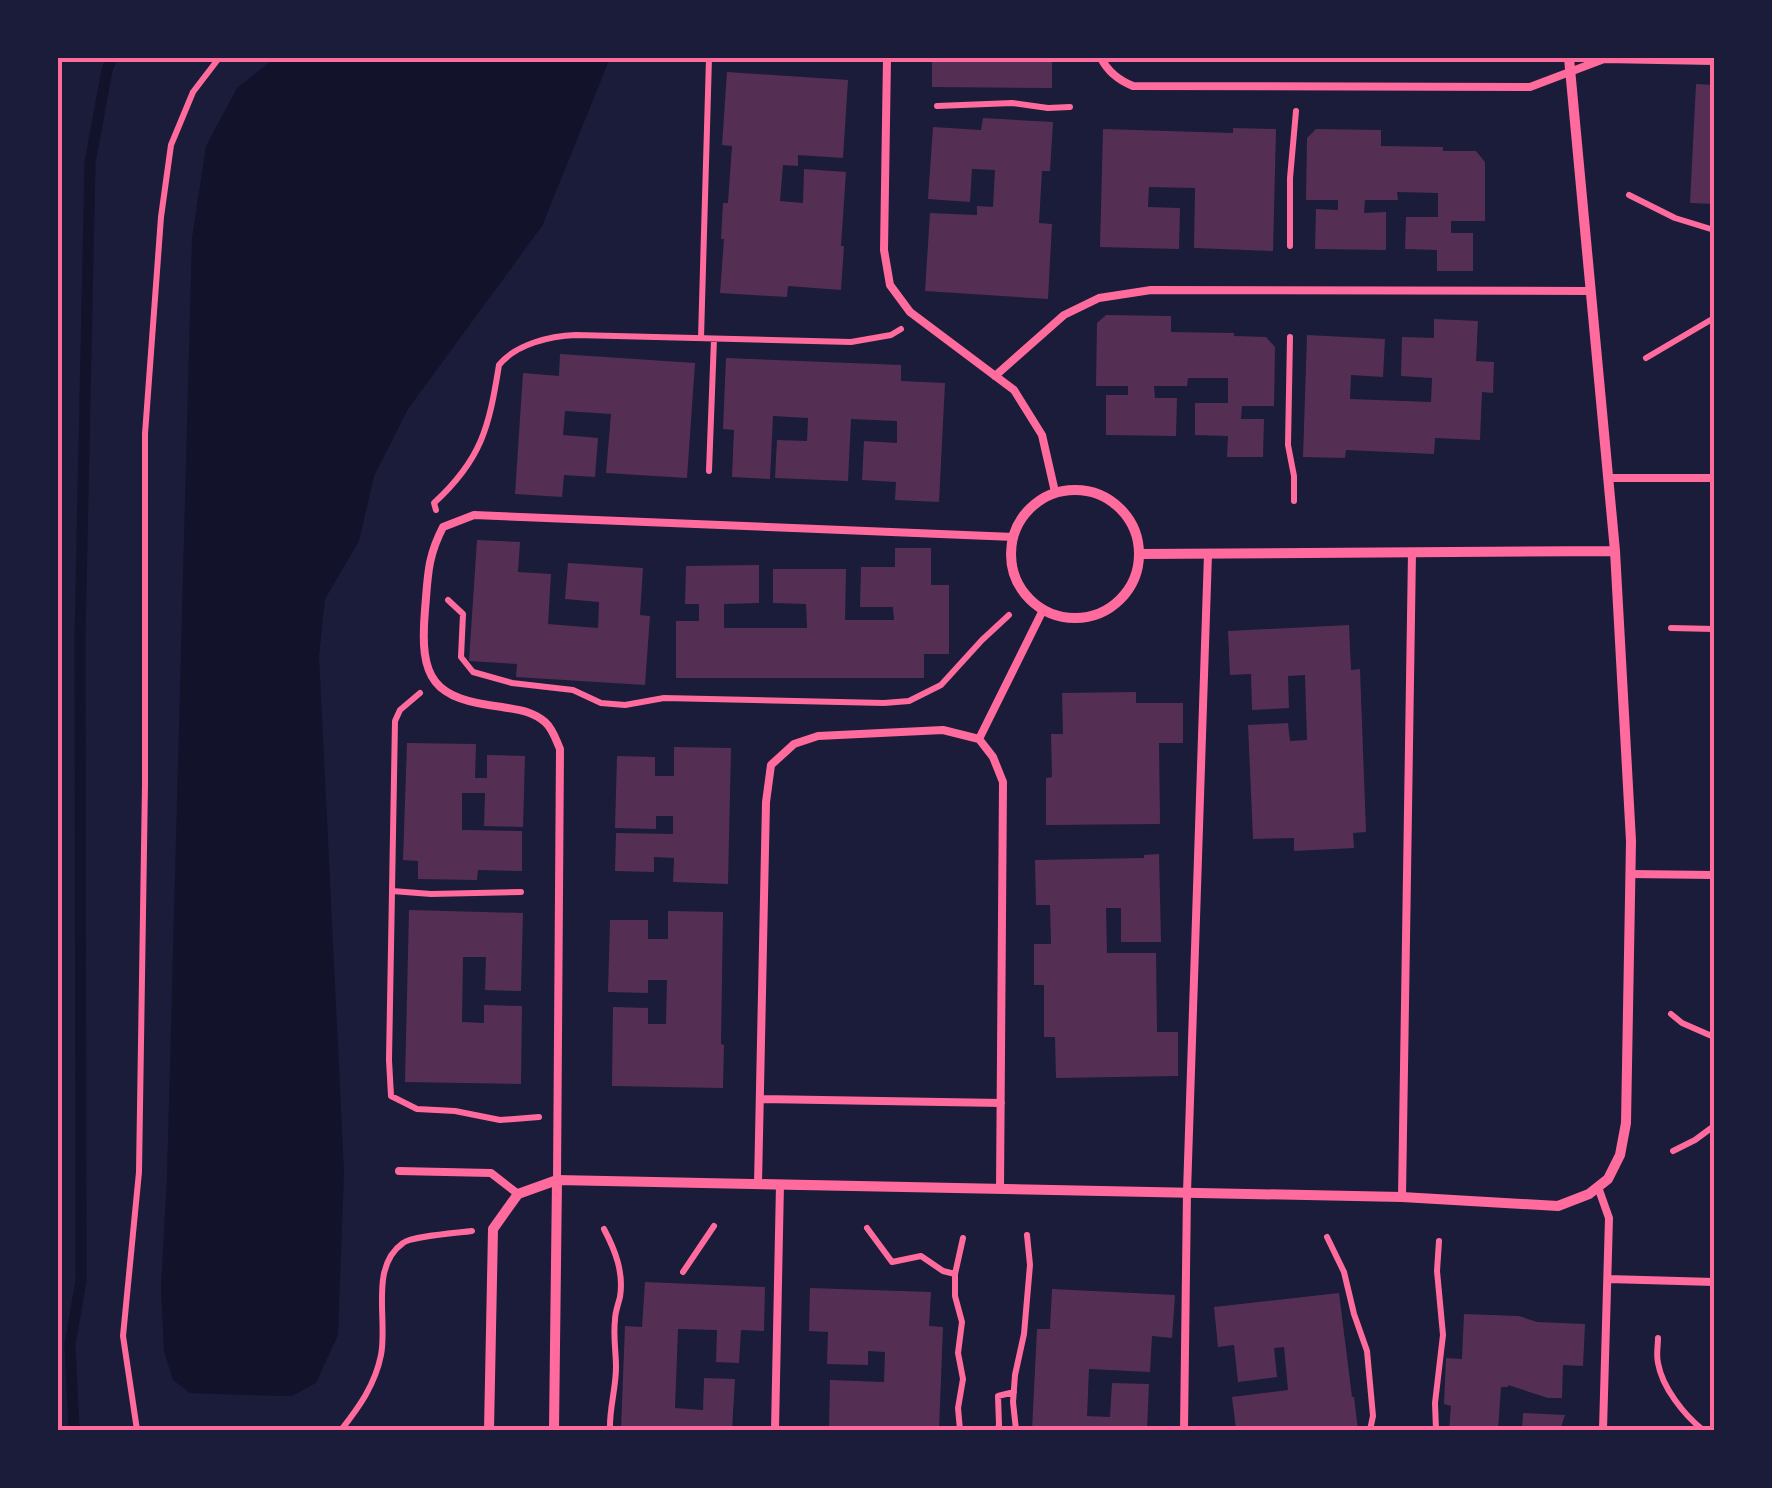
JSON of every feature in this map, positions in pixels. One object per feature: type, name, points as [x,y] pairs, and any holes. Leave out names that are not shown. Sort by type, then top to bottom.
[{"type":"street","points":[[489,1430],[493,1228],[518,1194],[557,1180],[1402,1196],[1558,1206],[1589,1194],[1608,1178],[1620,1155],[1626,1123],[1631,841],[1616,551],[1568,58]]},
{"type":"street","points":[[1056,492],[1095,492],[1113,501],[1136,534],[1140,554],[1137,573],[1116,604],[1099,614],[1061,617],[1044,610],[1028,598],[1012,566],[1016,528],[1039,500],[1056,492]]},
{"type":"street","points":[[1140,554],[1616,551]]},
{"type":"street","points":[[554,1430],[557,1180]]},
{"type":"lane","points":[[888,58],[884,250],[890,285],[910,312],[1014,390],[1042,435],[1056,492]]},
{"type":"lane","points":[[1102,58],[1110,72],[1132,86],[1530,87],[1604,59],[1714,61]]},
{"type":"lane","points":[[996,376],[1064,315],[1099,298],[1151,290],[1590,291]]},
{"type":"lane","points":[[1608,478],[1714,478]]},
{"type":"lane","points":[[557,1180],[560,749],[550,725],[530,711],[471,704],[440,689],[428,669],[422,640],[430,552],[443,527],[474,515],[1014,537]]},
{"type":"lane","points":[[1402,1196],[1412,552]]},
{"type":"lane","points":[[1184,1430],[1187,1192],[1208,554]]},
{"type":"lane","points":[[979,739],[1044,610]]},
{"type":"lane","points":[[758,1184],[766,802],[771,765],[794,744],[818,736],[943,730],[979,739],[993,756],[1003,782],[1000,1188]]},
{"type":"lane","points":[[1630,874],[1714,876]]},
{"type":"lane","points":[[760,1099],[1000,1103]]},
{"type":"lane","points":[[399,1171],[491,1173],[518,1194]]},
{"type":"lane","points":[[776,1430],[780,1184]]},
{"type":"lane","points":[[1598,1186],[1609,1218],[1604,1430]]},
{"type":"lane","points":[[1608,1279],[1714,1282]]},
{"type":"path","points":[[137,1430],[124,1336],[139,1172],[145,434],[161,217],[171,145],[192,92],[219,58]]},
{"type":"path","points":[[702,338],[710,58]]},
{"type":"path","points":[[772,58],[842,58]]},
{"type":"path","points":[[937,106],[1070,107]]},
{"type":"path","points":[[1290,246],[1290,178],[1296,111]]},
{"type":"path","points":[[1628,195],[1675,218],[1714,230]]},
{"type":"path","points":[[1646,358],[1714,318]]},
{"type":"path","points":[[436,512],[434,503],[472,460],[482,439],[499,365],[507,356],[543,339],[557,336],[852,342],[891,335],[901,328]]},
{"type":"path","points":[[1290,337],[1288,445],[1294,501]]},
{"type":"path","points":[[709,471],[714,339]]},
{"type":"path","points":[[448,600],[463,614],[462,657],[472,672],[512,683],[573,690],[601,704],[625,705],[664,698],[909,701],[941,686],[1009,615]]},
{"type":"path","points":[[1671,628],[1714,630]]},
{"type":"path","points":[[433,678],[394,721],[390,1096],[417,1108],[500,1120],[545,1117]]},
{"type":"path","points":[[392,891],[521,892]]},
{"type":"path","points":[[1671,1014],[1714,1037]]},
{"type":"path","points":[[1672,1151],[1714,1126]]},
{"type":"path","points":[[683,1272],[714,1226]]},
{"type":"path","points":[[340,1430],[366,1398],[381,1354],[384,1276],[389,1257],[405,1240],[493,1228]]},
{"type":"path","points":[[868,1228],[892,1262],[921,1256],[955,1274]]},
{"type":"path","points":[[604,1229],[619,1263],[621,1280],[615,1315],[616,1365],[610,1430]]},
{"type":"path","points":[[1016,1430],[1014,1392],[1030,1265],[1027,1235]]},
{"type":"path","points":[[1327,1237],[1344,1272],[1367,1351],[1374,1416],[1370,1430]]},
{"type":"path","points":[[960,1430],[958,1408],[964,1379],[958,1353],[962,1322],[955,1274],[963,1238]]},
{"type":"path","points":[[1436,1430],[1443,1335],[1437,1271],[1440,1242]]},
{"type":"path","points":[[1658,1338],[1657,1359],[1662,1378],[1703,1430]]},
{"type":"path","points":[[997,1430],[998,1396],[1014,1392]]},
{"type":"shaded area","points":[[275,58],[610,58],[542,226],[408,409],[374,476],[359,541],[325,599],[319,655],[344,1171],[338,1335],[316,1383],[292,1396],[190,1393],[173,1380],[164,1351],[161,1288],[192,238],[206,146],[237,88]]},
{"type":"building","points":[[932,58],[1052,58],[1052,88],[932,87]]},
{"type":"building","points":[[727,72],[848,80],[843,158],[798,155],[798,166],[783,165],[780,201],[803,203],[804,169],[846,172],[841,290],[788,286],[787,297],[720,293],[723,203],[728,203],[732,146],[722,145]]},
{"type":"building","points":[[1696,84],[1714,85],[1714,204],[1690,203]]},
{"type":"building","points":[[983,118],[1053,122],[1050,171],[1042,171],[1039,223],[1052,224],[1048,299],[925,291],[930,213],[977,215],[977,206],[993,207],[995,170],[972,169],[970,202],[928,199],[933,127],[981,130]]},
{"type":"building","points":[[1233,128],[1276,129],[1273,251],[1194,248],[1195,188],[1149,187],[1148,207],[1180,208],[1179,249],[1100,247],[1103,129],[1233,133]]},
{"type":"building","points":[[1316,129],[1381,130],[1381,146],[1476,151],[1485,162],[1485,221],[1451,221],[1451,233],[1473,233],[1473,271],[1437,271],[1437,250],[1405,249],[1406,217],[1438,217],[1438,193],[1397,192],[1398,200],[1365,200],[1364,213],[1386,212],[1386,250],[1315,249],[1316,209],[1338,210],[1338,200],[1306,200],[1307,138]]},
{"type":"building","points":[[1106,315],[1171,316],[1171,332],[1266,337],[1275,347],[1274,406],[1242,406],[1241,419],[1264,419],[1263,457],[1227,457],[1228,436],[1195,435],[1195,403],[1228,403],[1228,378],[1188,378],[1187,386],[1154,386],[1155,398],[1177,398],[1176,436],[1106,435],[1106,395],[1128,395],[1128,386],[1096,386],[1097,323]]},
{"type":"building","points":[[1434,319],[1478,321],[1476,361],[1494,362],[1493,393],[1482,392],[1480,440],[1435,438],[1434,454],[1346,450],[1345,458],[1303,457],[1307,335],[1385,339],[1383,377],[1351,375],[1350,399],[1431,402],[1432,378],[1401,376],[1402,337],[1434,338]]},
{"type":"building","points":[[560,354],[695,363],[687,478],[606,473],[611,414],[565,411],[563,435],[598,438],[595,477],[564,475],[562,497],[515,494],[523,373],[559,376]]},
{"type":"building","points":[[726,358],[901,365],[901,381],[945,383],[939,502],[895,500],[896,482],[862,480],[864,441],[897,443],[897,421],[851,419],[848,481],[775,478],[777,440],[807,441],[808,418],[773,416],[770,479],[732,477],[734,430],[723,429]]},
{"type":"building","points":[[477,540],[520,542],[518,572],[551,574],[548,624],[598,628],[599,602],[565,599],[568,563],[643,568],[640,615],[650,616],[645,685],[516,677],[517,664],[469,661]]},
{"type":"building","points":[[895,548],[931,548],[931,585],[949,585],[949,654],[924,654],[924,678],[676,678],[676,621],[699,621],[699,604],[685,604],[686,566],[759,565],[759,603],[724,604],[724,628],[807,628],[806,604],[773,603],[773,569],[846,569],[845,620],[894,620],[893,607],[860,607],[861,567],[895,567]]},
{"type":"building","points":[[1349,625],[1351,670],[1360,669],[1366,832],[1353,833],[1354,848],[1294,851],[1294,838],[1253,839],[1248,725],[1288,723],[1290,741],[1307,740],[1305,675],[1288,676],[1289,708],[1252,710],[1251,674],[1230,675],[1228,631]]},
{"type":"building","points":[[1136,692],[1136,703],[1183,703],[1183,743],[1159,743],[1160,824],[1046,825],[1046,778],[1052,777],[1051,734],[1063,734],[1062,693]]},
{"type":"building","points":[[407,743],[476,744],[475,778],[487,778],[487,755],[525,756],[523,827],[484,826],[485,793],[462,793],[462,830],[522,831],[522,871],[478,870],[477,880],[418,879],[418,861],[403,860]]},
{"type":"building","points":[[674,747],[731,748],[728,884],[673,882],[674,858],[654,857],[654,872],[615,871],[616,833],[673,834],[673,816],[656,816],[656,829],[615,828],[617,756],[655,757],[655,776],[674,776]]},
{"type":"building","points":[[1159,854],[1161,942],[1121,942],[1121,908],[1106,908],[1107,953],[1156,953],[1157,1032],[1178,1032],[1178,1076],[1056,1078],[1055,1037],[1044,1037],[1044,985],[1034,985],[1034,944],[1051,944],[1050,905],[1036,905],[1035,860],[1144,858]]},
{"type":"building","points":[[409,910],[523,913],[521,991],[485,990],[486,957],[463,957],[462,1022],[484,1023],[484,1005],[522,1006],[521,1084],[405,1082]]},
{"type":"building","points":[[668,911],[723,912],[723,1088],[612,1086],[613,1007],[648,1008],[648,1024],[666,1024],[667,980],[648,980],[648,993],[608,992],[610,920],[648,920],[648,939],[668,939]]},
{"type":"building","points":[[645,1282],[765,1287],[764,1331],[741,1330],[739,1363],[716,1362],[717,1330],[678,1329],[675,1408],[703,1410],[704,1378],[735,1379],[732,1430],[621,1430],[625,1326],[642,1327]]},
{"type":"building","points":[[810,1288],[931,1292],[929,1326],[943,1327],[939,1430],[829,1430],[830,1380],[884,1382],[885,1352],[868,1351],[868,1365],[827,1364],[828,1332],[809,1331]]},
{"type":"building","points":[[1052,1289],[1175,1295],[1172,1338],[1152,1336],[1150,1372],[1089,1369],[1087,1416],[1110,1417],[1112,1383],[1149,1384],[1147,1430],[1032,1430],[1037,1329],[1050,1329]]},
{"type":"building","points":[[1339,1293],[1358,1430],[1236,1430],[1232,1397],[1288,1390],[1284,1347],[1274,1348],[1277,1377],[1238,1382],[1234,1345],[1218,1347],[1214,1307]]},
{"type":"building","points":[[1464,1314],[1585,1324],[1583,1366],[1563,1365],[1562,1398],[1548,1398],[1508,1385],[1501,1387],[1498,1430],[1449,1430],[1451,1406],[1444,1404],[1446,1358],[1462,1359]]},
{"type":"building","points":[[1523,1413],[1565,1415],[1560,1430],[1522,1430]]},
{"type":"waterway","points":[[74,1430],[70,1344],[81,1281],[80,636],[90,163],[112,58]]}]
